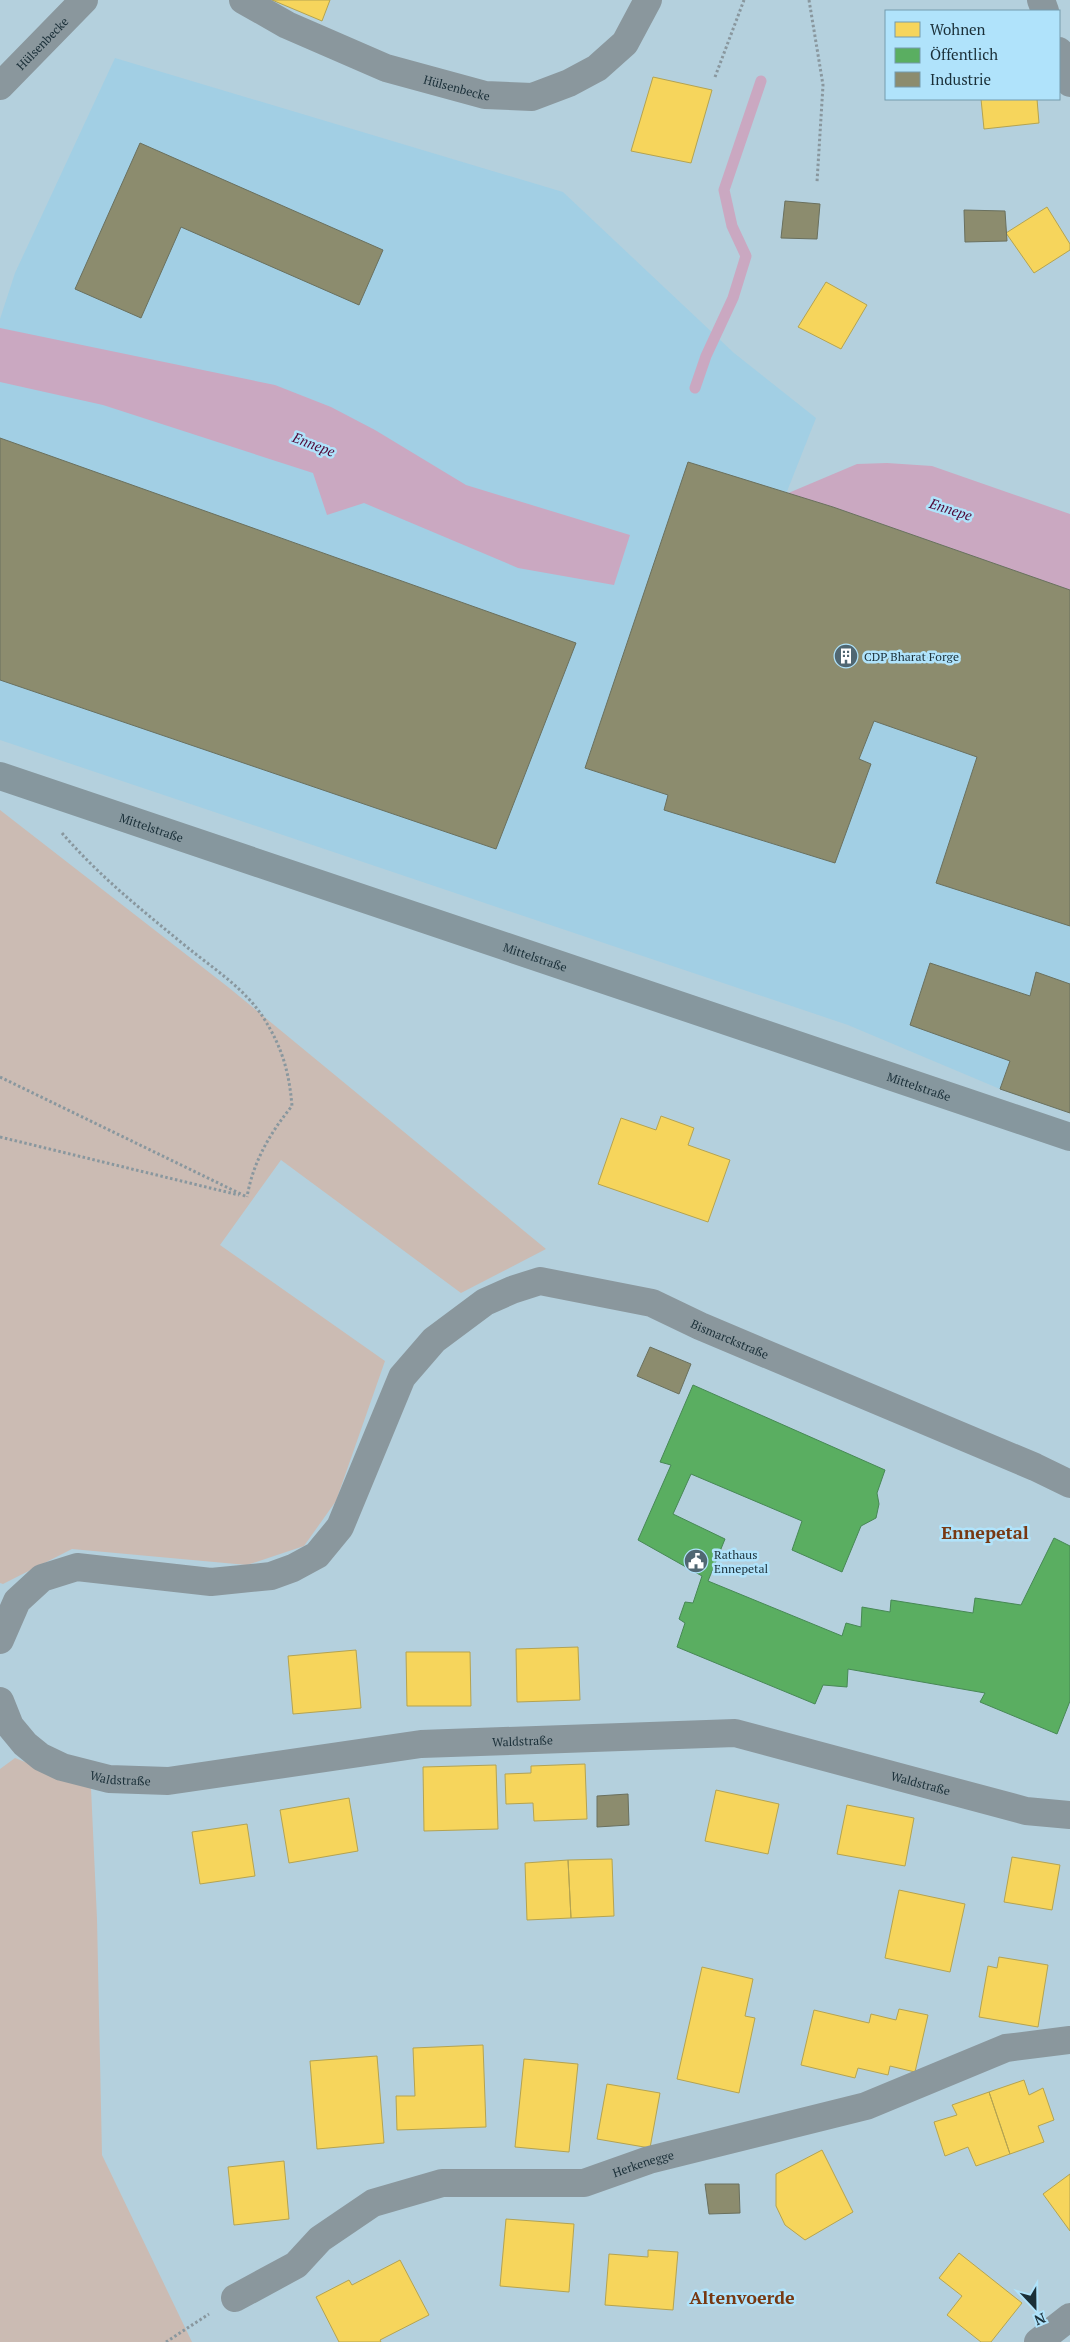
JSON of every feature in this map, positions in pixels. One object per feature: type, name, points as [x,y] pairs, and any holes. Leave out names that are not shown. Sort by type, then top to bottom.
[{"type":"street","name":"Hülsenbecke","points":[[0,86],[84,0]]},
{"type":"street","name":"Hülsenbecke","points":[[243,0],[287,26],[386,68],[485,95],[532,97],[569,83],[597,68],[625,43],[648,0]]},
{"type":"street","points":[[1060,54],[1070,83]]},
{"type":"street","name":"Mittelstraße","points":[[0,776],[1070,1137]]},
{"type":"street","name":"Bismarckstraße","points":[[0,1640],[17,1601],[42,1578],[76,1567],[211,1582],[271,1576],[293,1568],[317,1555],[340,1527],[402,1378],[434,1340],[485,1302],[540,1281],[652,1303],[1070,1484]]},
{"type":"street","name":"Waldstraße","points":[[0,1701],[10,1726],[25,1744],[40,1757],[62,1767],[109,1779],[168,1781],[421,1744],[735,1733],[1026,1811],[1070,1815]]},
{"type":"street","name":"Herkenegge","points":[[235,2298],[296,2265],[320,2239],[373,2203],[442,2183],[584,2183],[649,2160],[866,2106],[1006,2048],[1070,2040]]},
{"type":"street","points":[[1038,2342],[1070,2317]]},
{"type":"path","points":[[715,77],[744,0]]},
{"type":"path","points":[[809,0],[823,85],[817,182]]},
{"type":"path","points":[[61,832],[90,866],[237,988],[262,1016],[279,1046],[290,1076],[292,1106],[264,1146],[251,1173],[247,1197]]},
{"type":"path","points":[[0,1077],[247,1197]]},
{"type":"path","points":[[0,1137],[247,1197]]},
{"type":"path","points":[[166,2342],[235,2298]]},
{"type":"shaded area","name":"CDP Bharat Forge","points":[[115,58],[563,192],[734,353],[816,418],[786,494],[833,507],[1070,590],[1070,1113],[1000,1089],[848,1025],[0,740],[0,319],[15,273]]},
{"type":"shaded area","points":[[0,810],[228,987],[546,1249],[461,1293],[281,1160],[220,1245],[385,1361],[336,1501],[304,1546],[247,1565],[72,1549],[3,1584],[0,1583]]},
{"type":"shaded area","points":[[15,1758],[91,1788],[97,1919],[102,2155],[192,2342],[0,2342],[0,1769]]},
{"type":"water","name":"Ennepe","points":[[0,328],[275,385],[331,407],[375,430],[466,485],[630,535],[614,585],[518,568],[364,503],[327,515],[313,473],[103,405],[0,382]]},
{"type":"water","name":"Ennepe","points":[[887,463],[932,466],[1070,514],[1070,590],[833,507],[786,494],[857,464]]},
{"type":"building: Wohnen","points":[[272,0],[330,0],[322,21]]},
{"type":"building: Wohnen","points":[[653,77],[712,90],[691,163],[631,151]]},
{"type":"building: Wohnen","points":[[981,100],[1037,100],[1039,123],[984,129]]},
{"type":"building: Wohnen","points":[[1047,207],[1070,244],[1070,250],[1034,273],[1006,233]]},
{"type":"building: Wohnen","points":[[826,282],[867,305],[841,349],[798,327]]},
{"type":"building: Wohnen","points":[[661,1116],[694,1128],[688,1145],[730,1160],[708,1222],[598,1184],[621,1118],[656,1130]]},
{"type":"building: Wohnen","points":[[578,1647],[580,1700],[517,1702],[516,1649]]},
{"type":"building: Wohnen","points":[[356,1650],[361,1708],[293,1714],[288,1656]]},
{"type":"building: Wohnen","points":[[406,1652],[470,1652],[471,1706],[407,1706]]},
{"type":"building: Wohnen","points":[[585,1764],[587,1819],[534,1821],[533,1803],[506,1804],[505,1774],[531,1773],[531,1766]]},
{"type":"building: Wohnen","points":[[496,1765],[498,1829],[424,1831],[423,1767]]},
{"type":"building: Wohnen","points":[[716,1790],[779,1804],[768,1854],[705,1841]]},
{"type":"building: Wohnen","points":[[349,1798],[358,1851],[289,1863],[280,1810]]},
{"type":"building: Wohnen","points":[[847,1805],[914,1818],[905,1866],[837,1854]]},
{"type":"building: Wohnen","points":[[247,1824],[255,1876],[200,1884],[192,1832]]},
{"type":"building: Wohnen","points":[[1012,1857],[1060,1865],[1052,1910],[1004,1902]]},
{"type":"building: Wohnen","points":[[612,1859],[614,1916],[571,1918],[568,1860]]},
{"type":"building: Wohnen","points":[[568,1860],[571,1918],[527,1920],[525,1863]]},
{"type":"building: Wohnen","points":[[899,1890],[965,1904],[950,1972],[885,1958]]},
{"type":"building: Wohnen","points":[[999,1957],[1048,1965],[1038,2027],[979,2017],[988,1966],[997,1968]]},
{"type":"building: Wohnen","points":[[702,1967],[753,1979],[745,2016],[755,2018],[739,2093],[677,2079]]},
{"type":"building: Wohnen","points":[[899,2009],[928,2015],[915,2072],[890,2066],[888,2075],[858,2068],[855,2078],[801,2065],[814,2010],[869,2023],[871,2014],[896,2020]]},
{"type":"building: Wohnen","points":[[483,2045],[486,2127],[397,2130],[396,2096],[415,2096],[413,2048]]},
{"type":"building: Wohnen","points":[[377,2056],[384,2143],[317,2149],[310,2061]]},
{"type":"building: Wohnen","points":[[524,2059],[578,2064],[569,2152],[515,2147]]},
{"type":"building: Wohnen","points":[[1024,2080],[1029,2095],[1043,2088],[1054,2120],[1038,2126],[1044,2142],[1010,2154],[989,2092]]},
{"type":"building: Wohnen","points":[[607,2084],[660,2093],[650,2148],[597,2139]]},
{"type":"building: Wohnen","points":[[989,2092],[1010,2154],[976,2166],[968,2147],[945,2156],[934,2122],[957,2115],[952,2105]]},
{"type":"building: Wohnen","points":[[822,2150],[853,2212],[805,2240],[785,2225],[776,2206],[776,2174]]},
{"type":"building: Wohnen","points":[[284,2161],[289,2219],[234,2225],[228,2167]]},
{"type":"building: Wohnen","points":[[1070,2174],[1070,2231],[1043,2194]]},
{"type":"building: Wohnen","points":[[506,2219],[574,2224],[569,2292],[500,2286]]},
{"type":"building: Wohnen","points":[[648,2250],[678,2252],[673,2310],[605,2305],[609,2254],[648,2257]]},
{"type":"building: Wohnen","points":[[959,2253],[1022,2303],[991,2342],[981,2342],[947,2315],[962,2296],[939,2278]]},
{"type":"building: Wohnen","points":[[400,2260],[429,2315],[380,2340],[381,2342],[339,2342],[316,2297],[349,2280],[352,2285]]},
{"type":"building: Öffentlich","name":"Rathaus Ennepetal","points":[[693,1385],[885,1470],[877,1493],[879,1504],[876,1518],[861,1526],[842,1572],[792,1550],[802,1521],[691,1474],[673,1514],[725,1539],[708,1581],[842,1636],[846,1623],[861,1627],[862,1607],[890,1612],[891,1600],[973,1613],[975,1598],[1021,1605],[1054,1538],[1070,1546],[1070,1701],[1057,1734],[980,1702],[985,1693],[848,1669],[847,1687],[823,1685],[815,1704],[677,1647],[685,1623],[679,1619],[685,1602],[693,1603],[702,1576],[638,1540],[671,1465],[660,1462]]},
{"type":"building: Industrie","points":[[140,143],[383,250],[359,305],[181,227],[141,318],[75,289]]},
{"type":"building: Industrie","points":[[785,201],[820,204],[817,239],[781,238]]},
{"type":"building: Industrie","points":[[964,210],[1005,211],[1007,241],[965,242]]},
{"type":"building: Industrie","points":[[0,438],[576,643],[496,849],[0,680]]},
{"type":"building: Industrie","name":"CDP Bharat Forge","points":[[688,462],[833,507],[1070,590],[1070,926],[936,883],[977,757],[874,721],[859,759],[871,764],[835,863],[664,810],[668,795],[585,768]]},
{"type":"building: Industrie","points":[[930,963],[1030,996],[1036,972],[1070,984],[1070,1113],[1000,1089],[1010,1061],[910,1025]]},
{"type":"building: Industrie","points":[[650,1347],[691,1364],[679,1394],[637,1376]]},
{"type":"building: Industrie","points":[[628,1794],[629,1825],[597,1827],[597,1796]]},
{"type":"building: Industrie","points":[[705,2184],[739,2184],[740,2213],[709,2214]]},
{"type":"waterway","points":[[695,388],[706,356],[733,298],[746,256],[732,226],[724,190],[761,81]]},
{"type":"place","name":"CDP Bharat Forge","points":[[846,656]]},
{"type":"place","name":"Rathaus Ennepetal","points":[[696,1561]]},
{"type":"district","name":"Ennepetal","points":[[985,1532]]},
{"type":"district","name":"Altenvoerde","points":[[742,2297]]}]
